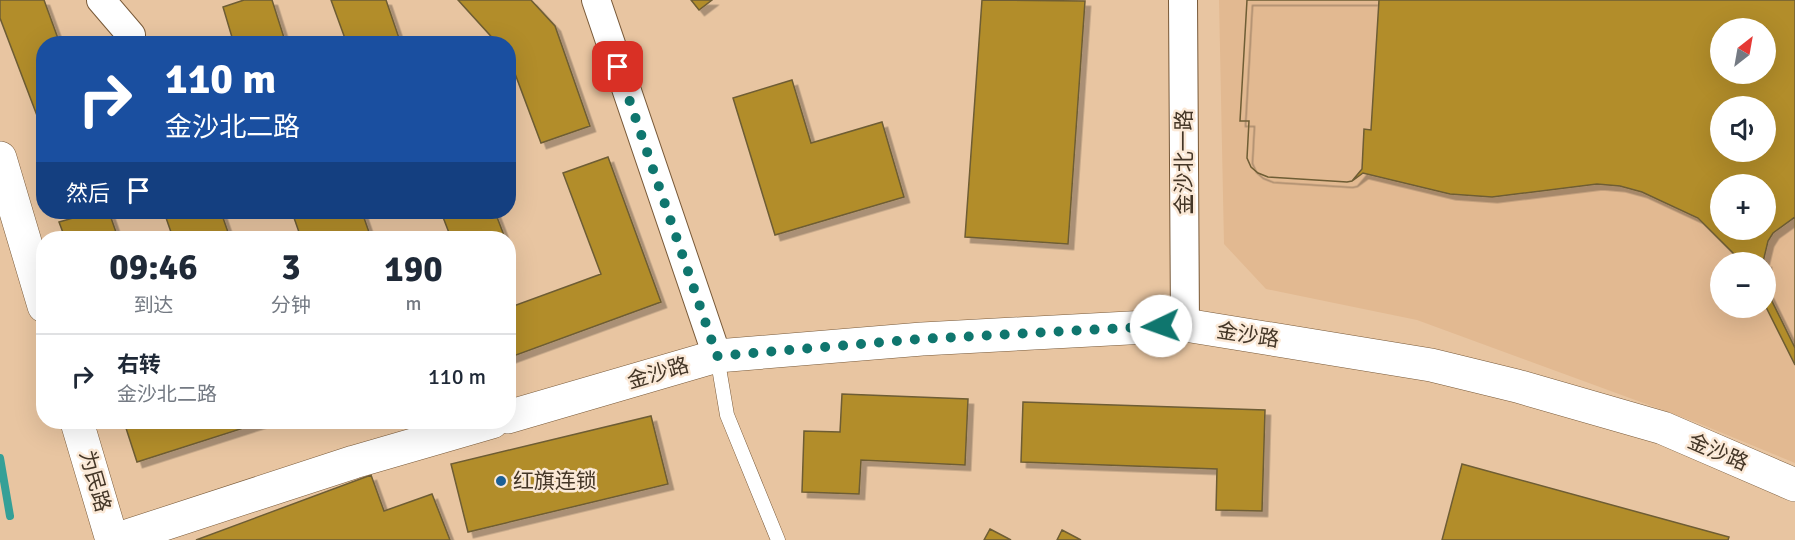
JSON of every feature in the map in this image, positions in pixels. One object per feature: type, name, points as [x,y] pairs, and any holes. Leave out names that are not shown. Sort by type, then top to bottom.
[{"type":"street","points":[[101,0],[131,35]]},
{"type":"street","points":[[596,0],[717,356]]},
{"type":"street","name":"金沙北一路","points":[[1183,0],[1185,324]]},
{"type":"street","points":[[0,158],[36,279]]},
{"type":"street","name":"金沙路","points":[[516,415],[717,356],[921,339],[1185,324],[1431,365],[1517,386],[1663,428],[1795,485]]},
{"type":"street","name":"为民路","points":[[79,429],[113,540]]},
{"type":"street","points":[[113,540],[354,462],[468,429]]},
{"type":"lane","points":[[717,356],[727,415],[778,540]]},
{"type":"shaded area","points":[[1219,0],[1795,0],[1795,463],[1698,423],[1417,320],[1266,289],[1224,244]]},
{"type":"building","points":[[0,0],[44,0],[57,36],[36,36],[36,113],[0,18]]},
{"type":"building","points":[[244,0],[272,0],[283,36],[232,36],[223,7]]},
{"type":"building","points":[[331,0],[386,0],[398,36],[344,36]]},
{"type":"building","points":[[458,0],[531,0],[555,26],[590,126],[541,143],[516,76],[516,36],[491,36]]},
{"type":"building","points":[[691,0],[712,0],[699,10]]},
{"type":"building","points":[[982,0],[1085,1],[1068,244],[965,237]]},
{"type":"building","points":[[1247,0],[1795,0],[1795,365],[1772,318],[1776,318],[1776,252],[1732,252],[1720,240],[1776,240],[1776,174],[1710,174],[1710,230],[1698,218],[1642,192],[1620,186],[1597,184],[1492,197],[1450,194],[1363,173],[1347,182],[1268,177],[1251,167],[1247,158],[1249,121],[1240,121]]},
{"type":"building","points":[[1247,0],[1379,0],[1371,130],[1364,129],[1362,169],[1352,181],[1268,177],[1251,167],[1247,158],[1249,121],[1240,121]]},
{"type":"building","points":[[792,80],[811,143],[882,122],[904,197],[775,235],[733,98]]},
{"type":"building","points":[[608,157],[661,302],[516,355],[516,305],[601,274],[563,173]]},
{"type":"building","points":[[1795,217],[1795,348],[1776,309],[1776,252],[1765,252],[1769,240],[1776,240],[1776,231]]},
{"type":"building","points":[[70,219],[111,219],[116,231],[62,231],[59,222]]},
{"type":"building","points":[[166,219],[223,219],[228,231],[171,231]]},
{"type":"building","points":[[294,219],[364,219],[369,231],[299,231]]},
{"type":"building","points":[[444,219],[498,219],[502,231],[448,231]]},
{"type":"building","points":[[842,394],[968,399],[965,465],[861,460],[859,494],[802,492],[804,431],[840,432]]},
{"type":"building","points":[[1023,402],[1265,410],[1262,511],[1216,510],[1217,469],[1021,462]]},
{"type":"building","points":[[651,416],[668,484],[468,532],[451,464]]},
{"type":"building","points":[[126,429],[240,429],[137,462]]},
{"type":"building","points":[[1462,464],[1729,537],[1728,540],[1442,540]]},
{"type":"building","points":[[371,475],[384,511],[432,494],[450,540],[196,540]]},
{"type":"building","points":[[990,529],[1011,540],[984,540]]},
{"type":"building","points":[[1062,530],[1081,540],[1057,540]]},
{"type":"waterway","points":[[0,458],[10,516]]},
{"type":"place","name":"红旗连锁","points":[[501,481]]},
{"type":"route","points":[[618,67],[717,356],[921,339],[1161,326]]}]
